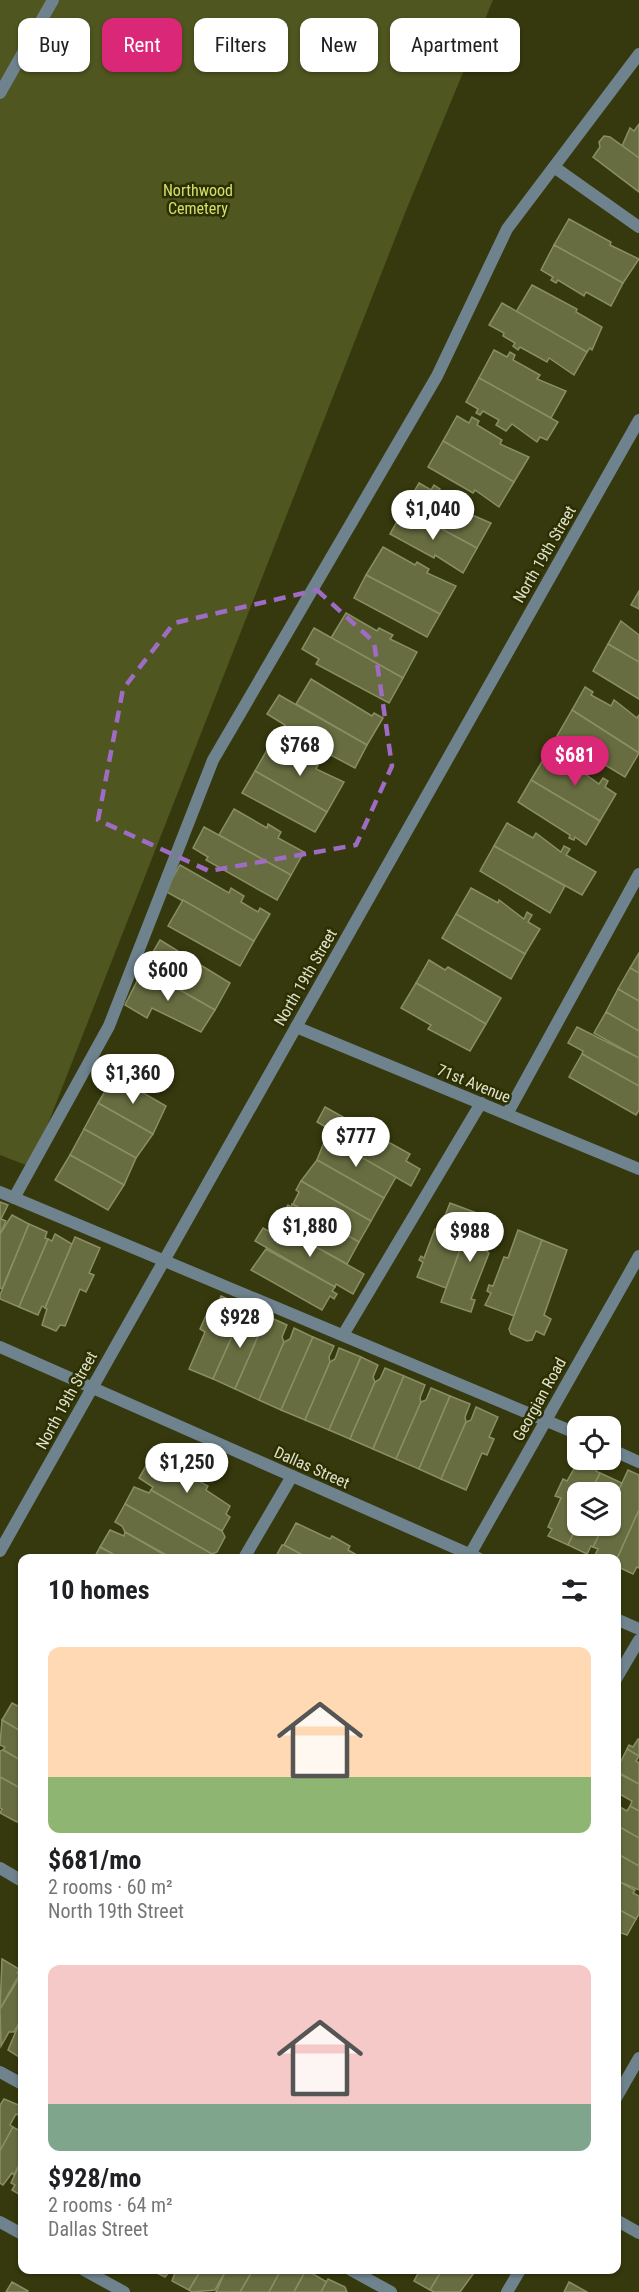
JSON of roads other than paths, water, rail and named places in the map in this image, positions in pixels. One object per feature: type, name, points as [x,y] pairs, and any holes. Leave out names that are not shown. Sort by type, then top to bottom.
[{"type":"street","points":[[0,93],[52,0]]},
{"type":"street","points":[[14,1198],[109,1026],[213,760],[437,376],[507,229],[639,54]]},
{"type":"street","points":[[554,167],[639,227]]},
{"type":"street","name":"North 19th Street","points":[[0,1551],[639,420]]},
{"type":"street","points":[[507,1114],[639,874]]},
{"type":"street","name":"71st Avenue","points":[[296,1027],[639,1168]]},
{"type":"street","points":[[343,1335],[481,1103]]},
{"type":"street","points":[[0,1192],[567,1429]]},
{"type":"street","name":"Georgian Road","points":[[474,1554],[639,1256]]},
{"type":"street","name":"Dallas Street","points":[[0,1347],[465,1554]]},
{"type":"street","points":[[621,1454],[639,1462]]},
{"type":"street","points":[[246,1554],[292,1476]]},
{"type":"street","points":[[621,1621],[639,1629]]},
{"type":"street","points":[[621,1671],[639,1640]]},
{"type":"street","points":[[0,1868],[18,1879]]},
{"type":"street","points":[[621,2089],[639,2058]]},
{"type":"street","points":[[0,2072],[18,2082]]},
{"type":"street","points":[[0,2222],[18,2232]]},
{"type":"street","points":[[621,2223],[639,2233]]},
{"type":"street","points":[[91,2274],[124,2292]]},
{"type":"street","points":[[358,2274],[391,2292]]},
{"type":"street","points":[[507,2292],[518,2274]]},
{"type":"park label","name":"Northwood Cemetery","points":[[198,199]]}]
